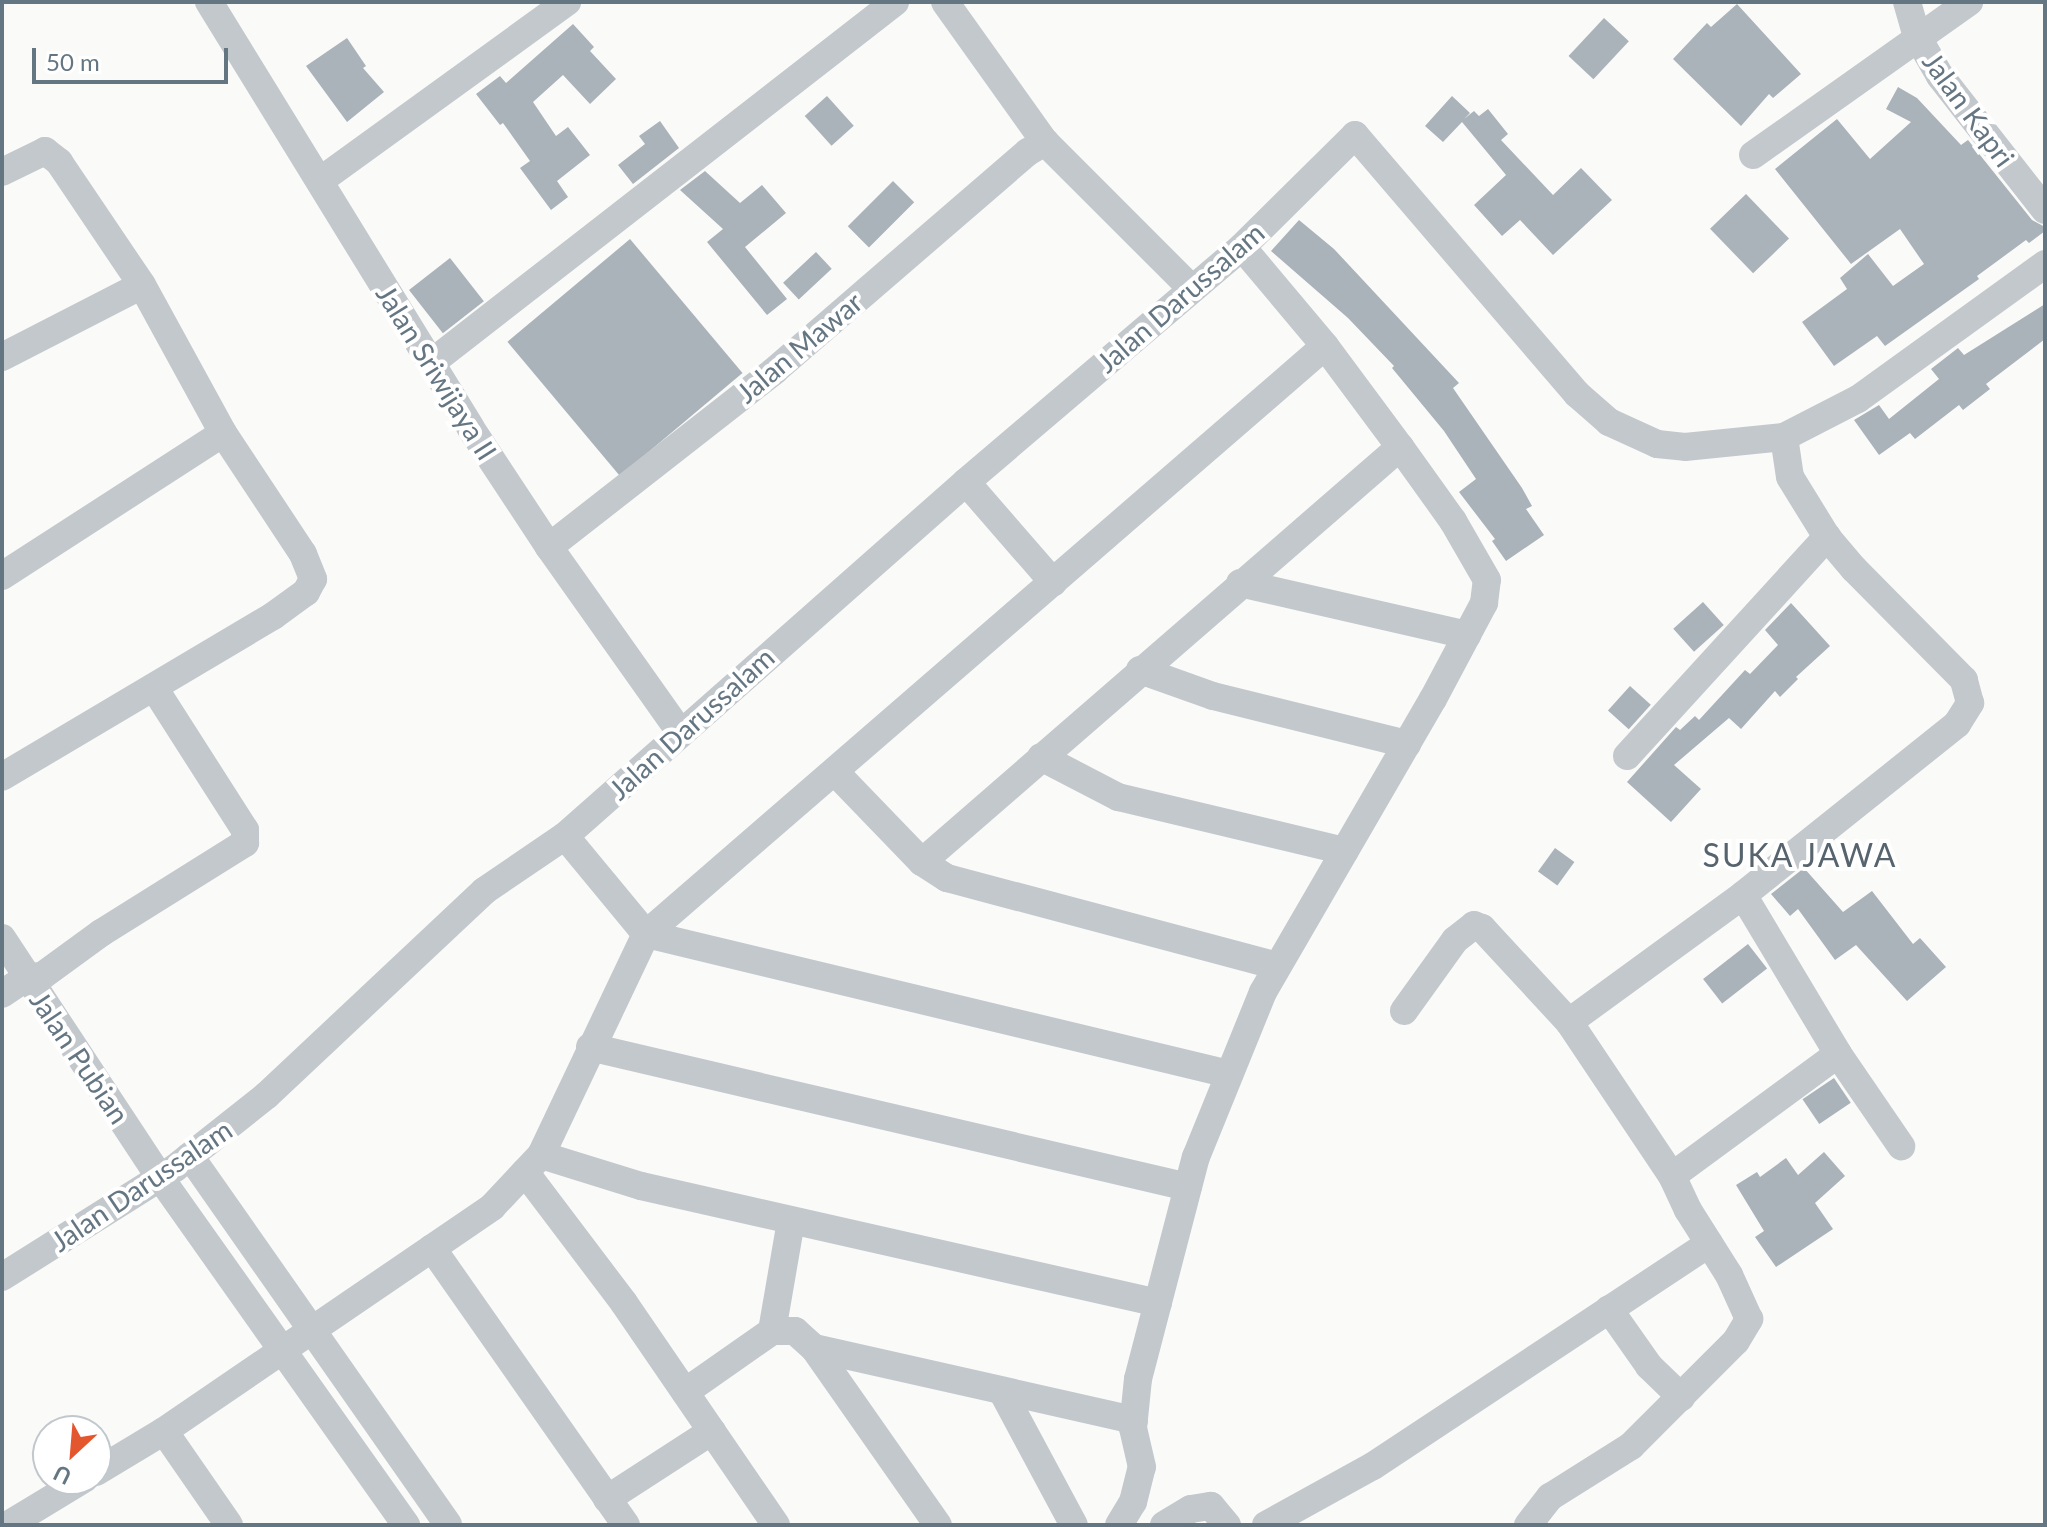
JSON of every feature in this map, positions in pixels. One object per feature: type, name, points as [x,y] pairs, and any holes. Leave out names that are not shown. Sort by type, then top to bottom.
[{"type":"street","name":"Jalan Sriwijaya II","points":[[209,2],[431,363],[549,547],[680,732]]},
{"type":"street","points":[[321,180],[567,2]]},
{"type":"street","points":[[431,363],[895,2]]},
{"type":"street","points":[[945,2],[1045,142],[1191,288]]},
{"type":"street","name":"Jalan Kapri","points":[[1907,2],[1917,36],[1940,76],[2045,210]]},
{"type":"street","points":[[1753,155],[1969,2]]},
{"type":"street","name":"Jalan Darussalam","points":[[5,1269],[190,1156],[267,1095],[484,891],[565,836],[966,482],[1242,247],[1355,135],[1577,394],[1609,422],[1657,444],[1685,447],[1784,437]]},
{"type":"street","name":"Jalan Mawar","points":[[549,547],[774,371],[1028,152],[1045,142]]},
{"type":"street","points":[[2,172],[31,155],[45,151],[54,155],[142,285],[223,433],[303,554],[313,579],[306,592],[273,616],[155,689],[2,777]]},
{"type":"street","points":[[1119,1525],[1133,1502],[1142,1467],[1134,1420],[1138,1379],[1196,1157],[1277,966],[1467,635],[1484,603],[1487,580],[1453,521],[1400,447],[1325,346],[1242,247]]},
{"type":"street","points":[[1569,1022],[1743,895],[1957,724],[1970,703],[1964,680],[1854,569],[1827,537],[1790,477],[1784,437],[1858,399],[2045,264]]},
{"type":"street","points":[[2,357],[142,285]]},
{"type":"street","points":[[112,1462],[164,1431],[492,1207],[533,1163],[646,934],[1325,346]]},
{"type":"street","points":[[2,576],[223,433]]},
{"type":"street","points":[[922,862],[1400,447]]},
{"type":"street","points":[[966,482],[1053,582]]},
{"type":"street","points":[[1627,756],[1827,537]]},
{"type":"street","points":[[1240,583],[1467,635]]},
{"type":"street","points":[[1140,670],[1213,696],[1407,744]]},
{"type":"street","points":[[2,994],[27,977],[42,976],[101,933],[240,847],[248,837],[155,689]]},
{"type":"street","points":[[1041,757],[1118,797],[1345,851]]},
{"type":"street","points":[[835,772],[922,862],[947,878],[1277,966]]},
{"type":"street","points":[[565,836],[646,934],[1229,1074]]},
{"type":"street","points":[[1743,895],[1838,1054],[1901,1146]]},
{"type":"street","points":[[1404,1011],[1455,940],[1474,925],[1482,928],[1569,1022],[1672,1176],[1729,1275],[1749,1319],[1736,1341],[1631,1446],[1550,1497],[1528,1525]]},
{"type":"street","name":"Jalan Pubian","points":[[2,938],[159,1176],[406,1525]]},
{"type":"street","points":[[590,1047],[1188,1187]]},
{"type":"street","points":[[1672,1176],[1838,1054]]},
{"type":"street","points":[[190,1156],[448,1525]]},
{"type":"street","points":[[533,1163],[1158,1303]]},
{"type":"street","points":[[533,1163],[624,1303],[776,1525]]},
{"type":"street","points":[[772,1331],[791,1221]]},
{"type":"street","points":[[1266,1525],[1373,1466],[1709,1244]]},
{"type":"street","points":[[432,1248],[626,1525]]},
{"type":"street","points":[[1609,1309],[1649,1366],[1681,1397]]},
{"type":"street","points":[[685,1392],[772,1331],[795,1331],[814,1348],[938,1525]]},
{"type":"street","points":[[814,1348],[1134,1420]]},
{"type":"street","points":[[1002,1391],[1074,1525]]},
{"type":"street","points":[[164,1431],[229,1525]]},
{"type":"street","points":[[607,1499],[712,1431]]},
{"type":"street","points":[[8,1525],[58,1495]]},
{"type":"street","points":[[1164,1525],[1191,1509],[1211,1506],[1227,1525]]},
{"type":"building","points":[[1737,4],[1801,74],[1773,98],[1769,94],[1741,126],[1673,59],[1707,23],[1711,27]]},
{"type":"building","points":[[1604,18],[1629,41],[1593,79],[1569,56]]},
{"type":"building","points":[[573,24],[594,47],[590,51],[616,79],[590,104],[563,75],[533,102],[556,136],[568,127],[590,155],[557,181],[568,197],[551,210],[520,168],[530,161],[503,123],[500,125],[476,94],[500,76],[506,83]]},
{"type":"building","points":[[347,38],[366,66],[363,68],[384,92],[347,122],[306,66]]},
{"type":"building","points":[[1898,87],[1917,98],[1961,145],[1968,140],[2032,220],[2045,227],[2045,231],[2029,243],[2026,240],[1977,276],[1979,279],[1885,346],[1877,336],[1834,366],[1802,322],[1847,289],[1840,278],[1868,254],[1893,286],[1924,264],[1900,229],[1851,264],[1775,169],[1837,119],[1870,159],[1911,122],[1886,109]]},
{"type":"building","points":[[827,96],[854,126],[831,146],[805,116]]},
{"type":"building","points":[[1452,96],[1470,113],[1464,119],[1474,111],[1479,116],[1488,109],[1508,134],[1501,140],[1553,195],[1581,168],[1612,200],[1553,255],[1520,220],[1502,236],[1474,205],[1506,175],[1462,122],[1443,142],[1425,126]]},
{"type":"building","points":[[660,121],[679,148],[633,184],[618,165],[645,144],[639,136]]},
{"type":"building","points":[[705,171],[740,203],[762,185],[786,213],[745,247],[787,299],[767,315],[707,242],[723,229],[680,190]]},
{"type":"building","points":[[893,181],[914,202],[869,247],[848,226]]},
{"type":"building","points":[[1746,194],[1789,239],[1753,273],[1710,229]]},
{"type":"building","points":[[1299,220],[1334,249],[1459,383],[1453,388],[1522,488],[1532,506],[1526,509],[1544,535],[1506,561],[1492,541],[1495,539],[1459,492],[1476,479],[1444,431],[1392,368],[1394,366],[1348,318],[1271,251]]},
{"type":"building","points":[[630,239],[742,373],[620,476],[507,342]]},
{"type":"building","points":[[816,252],[832,269],[799,300],[783,283]]},
{"type":"building","points":[[450,258],[484,301],[443,333],[409,290]]},
{"type":"building","points":[[2045,304],[2045,339],[1986,384],[1990,389],[1963,410],[1959,405],[1915,439],[1910,433],[1879,455],[1854,420],[1879,405],[1889,419],[1939,379],[1931,369],[1958,348],[1964,355]]},
{"type":"building","points":[[1703,602],[1724,625],[1694,652],[1673,629]]},
{"type":"building","points":[[1791,603],[1830,646],[1796,677],[1798,679],[1780,697],[1775,691],[1741,729],[1729,718],[1674,765],[1701,789],[1671,822],[1627,782],[1676,727],[1680,730],[1695,716],[1699,720],[1745,670],[1750,674],[1778,645],[1765,630]]},
{"type":"building","points":[[1630,686],[1651,705],[1629,729],[1608,711]]},
{"type":"building","points":[[1555,848],[1574,862],[1557,886],[1538,871]]},
{"type":"building","points":[[1804,868],[1843,912],[1872,891],[1913,944],[1920,938],[1946,967],[1907,1001],[1856,945],[1835,960],[1798,909],[1790,916],[1771,894]]},
{"type":"building","points":[[1748,944],[1767,968],[1722,1004],[1703,979]]},
{"type":"building","points":[[1834,1078],[1851,1103],[1819,1124],[1802,1099]]},
{"type":"building","points":[[1824,1152],[1845,1176],[1815,1203],[1833,1229],[1776,1267],[1755,1237],[1764,1231],[1736,1185],[1757,1172],[1760,1177],[1786,1158],[1798,1175]]},
{"type":"district","name":"SUKA JAWA","points":[[1800,855]]}]
